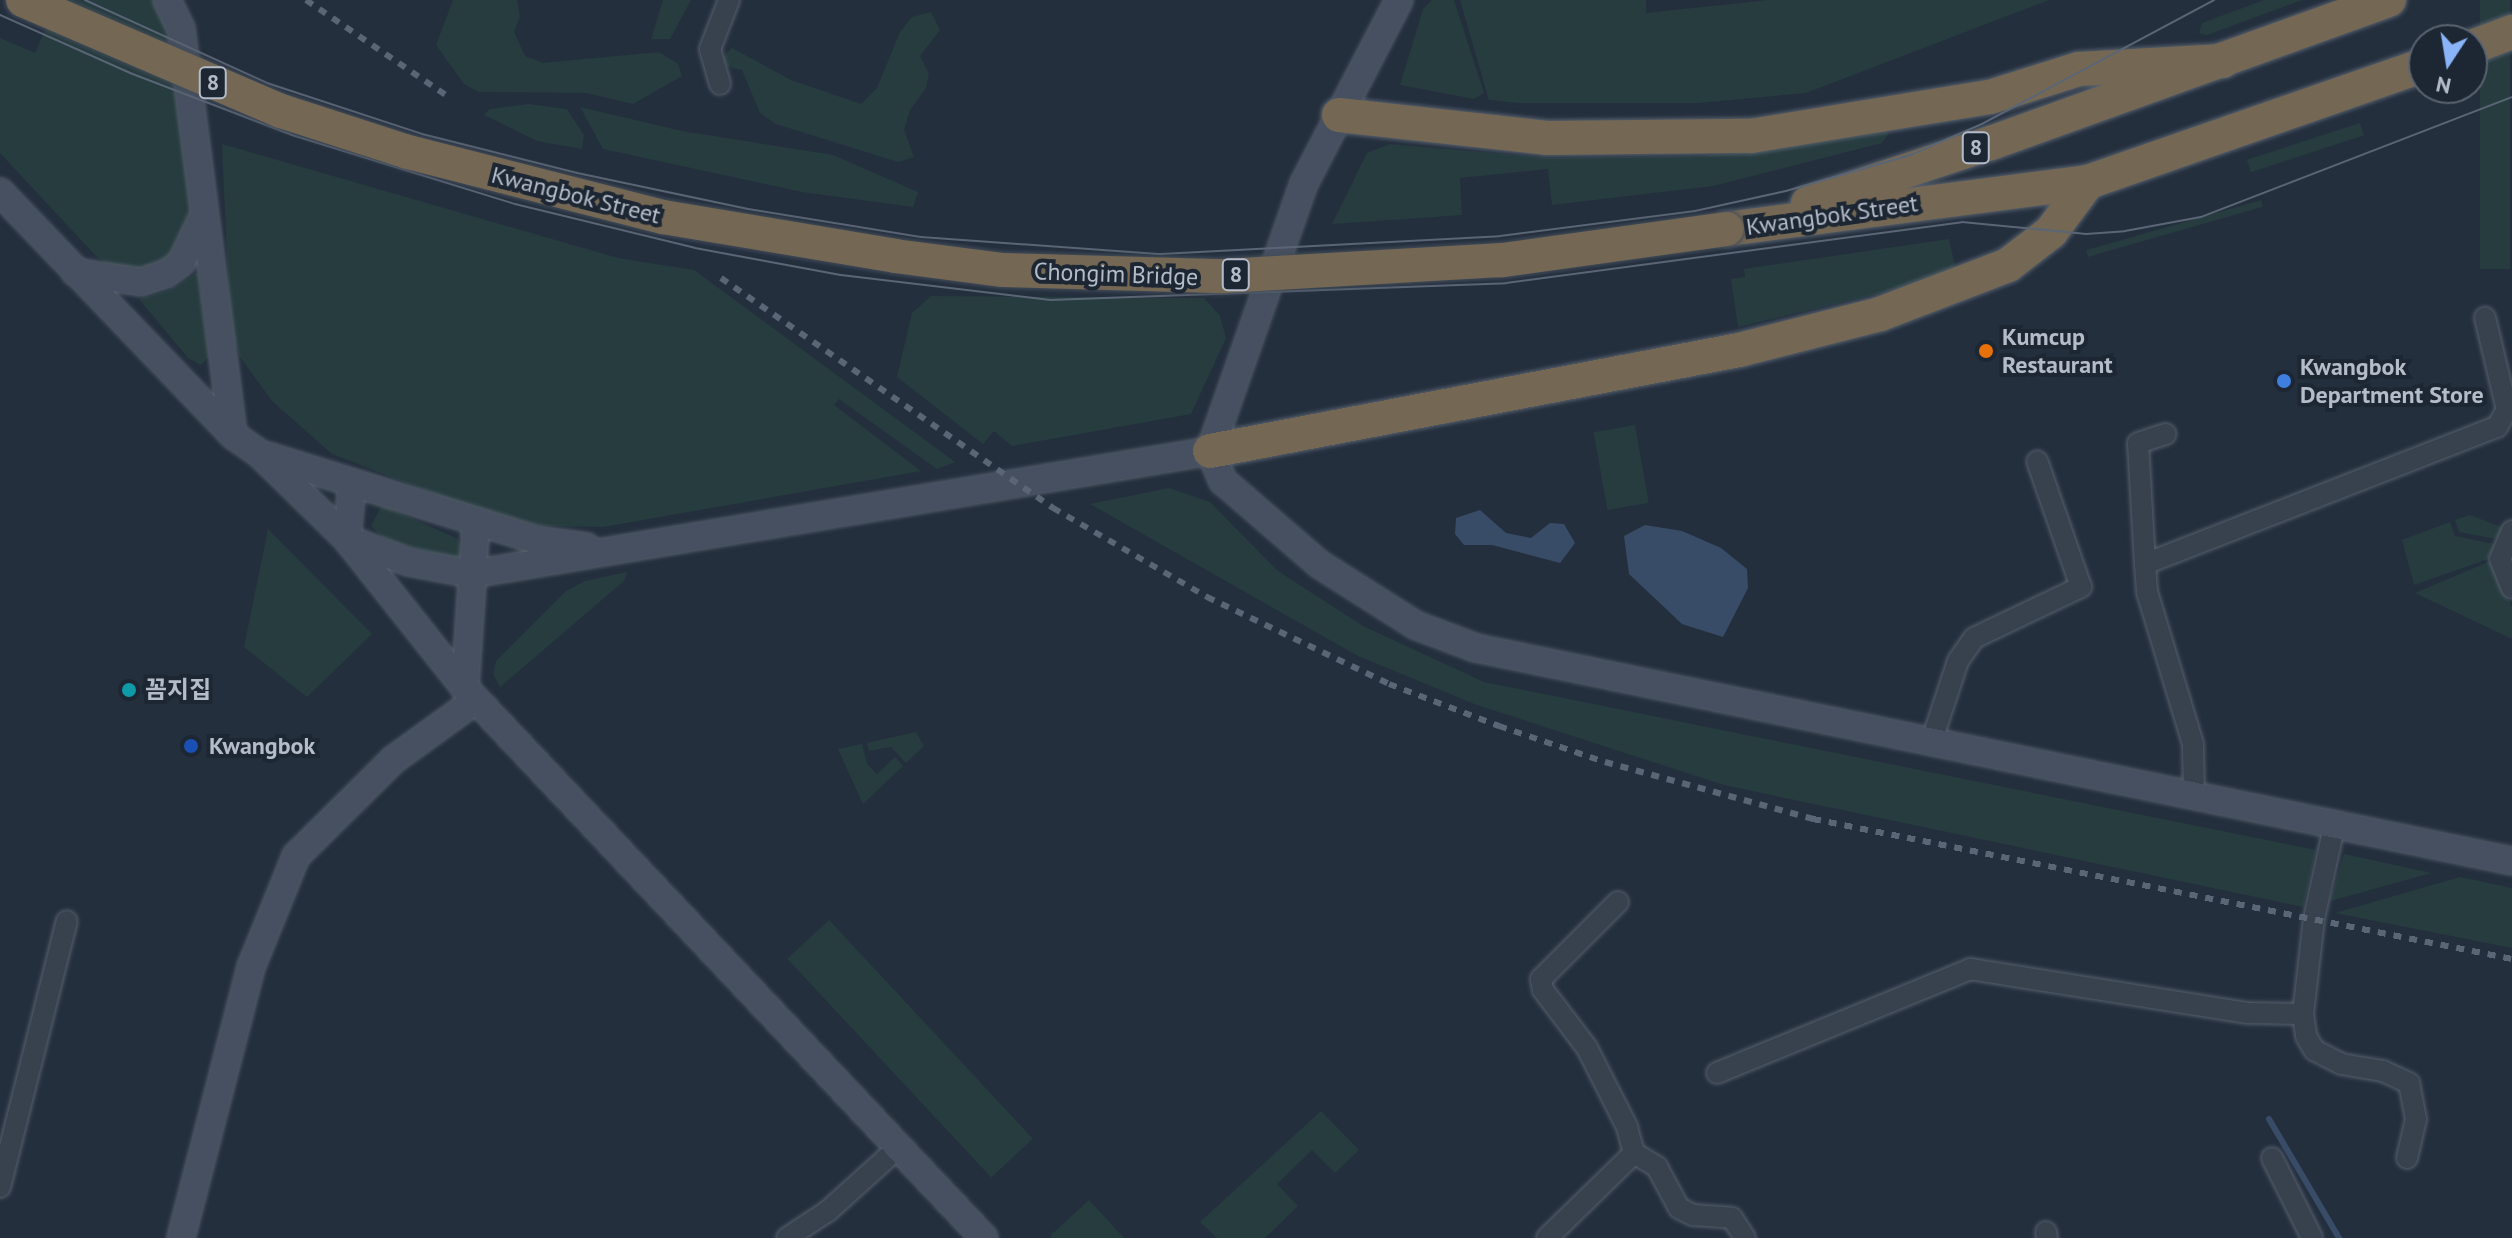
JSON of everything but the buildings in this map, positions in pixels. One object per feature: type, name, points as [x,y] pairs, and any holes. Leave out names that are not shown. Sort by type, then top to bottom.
[{"type":"highway","name":"Kwangbok Street","points":[[23,0],[281,111],[408,152],[745,232]]},
{"type":"highway","name":"Kwangbok Street","points":[[1727,229],[2223,61],[2389,0]]},
{"type":"highway","points":[[2488,41],[2512,32]]},
{"type":"highway","points":[[1339,115],[1547,138],[1751,136],[1930,109],[2079,69],[2223,61]]},
{"type":"highway","name":"Kwangbok Street","points":[[1727,229],[2088,182],[2408,71]]},
{"type":"highway","points":[[1210,451],[1739,350],[1880,314],[2008,265],[2051,232],[2088,182]]},
{"type":"highway","name":"Chongim Bridge","points":[[745,232],[1003,270],[1154,276],[1503,260],[1727,229]]},
{"type":"main road","points":[[167,0],[181,29],[233,435]]},
{"type":"main road","points":[[1400,1],[1304,183],[1262,291],[1210,451],[1223,481],[1351,587],[1415,625],[1476,648],[1541,664],[2512,861]]},
{"type":"main road","points":[[0,192],[233,435],[259,453],[347,539],[470,694],[901,1145],[984,1238]]},
{"type":"main road","points":[[75,272],[141,282],[166,274],[193,244],[204,212]]},
{"type":"main road","points":[[347,539],[409,562],[472,574],[1210,451]]},
{"type":"main road","points":[[259,453],[352,485],[536,540],[614,551]]},
{"type":"main road","points":[[347,539],[352,485]]},
{"type":"main road","points":[[181,1238],[251,967],[296,856],[393,760],[470,694],[476,521]]},
{"type":"street","points":[[720,84],[710,49],[729,0]]},
{"type":"street","points":[[2145,564],[2497,427],[2507,410],[2485,318]]},
{"type":"street","points":[[2166,434],[2138,443],[2147,592],[2193,744],[2194,797]]},
{"type":"street","points":[[1931,743],[1958,661],[1974,638],[2081,587],[2037,461]]},
{"type":"street","points":[[2512,531],[2500,559],[2512,588]]},
{"type":"street","points":[[2334,827],[2314,919],[2303,1014],[2314,1050],[2341,1064],[2383,1071],[2409,1083],[2416,1119],[2407,1158]]},
{"type":"street","points":[[1618,902],[1541,979],[1543,990],[1587,1048],[1627,1127],[1634,1153],[1657,1167],[1679,1208],[1693,1215],[1732,1218],[1745,1238]]},
{"type":"street","points":[[0,1187],[67,921]]},
{"type":"street","points":[[1717,1073],[1970,969],[2247,1013],[2303,1014]]},
{"type":"street","points":[[787,1238],[828,1211],[901,1145]]},
{"type":"street","points":[[1547,1238],[1616,1177],[1634,1153]]},
{"type":"street","points":[[2272,1158],[2312,1238]]},
{"type":"green space","points":[[58,0],[156,0],[164,18],[195,218],[185,244],[155,269],[116,270],[96,256],[0,153],[0,38],[35,53]]},
{"type":"green space","points":[[453,0],[517,0],[520,17],[514,32],[525,56],[543,63],[659,52],[678,64],[682,76],[633,104],[586,93],[479,92],[464,84],[436,45]]},
{"type":"green space","points":[[663,0],[691,0],[670,39],[651,39]]},
{"type":"green space","points":[[1432,0],[1454,0],[1484,93],[1474,99],[1400,85],[1423,9]]},
{"type":"green space","points":[[1460,0],[1646,0],[1646,13],[1768,0],[2049,0],[1806,93],[1698,103],[1518,103],[1489,100]]},
{"type":"green space","points":[[2264,0],[2302,0],[2207,35],[2199,33],[2202,23]]},
{"type":"green space","points":[[2480,0],[2510,0],[2510,269],[2480,269],[2480,104],[2488,104],[2488,24],[2480,24]]},
{"type":"green space","points":[[931,12],[940,30],[920,56],[929,74],[926,88],[910,110],[904,130],[914,157],[898,162],[776,124],[760,113],[742,70],[726,66],[722,57],[732,48],[791,80],[861,104],[877,88],[900,32],[912,17]]},
{"type":"green space","points":[[528,104],[567,109],[584,135],[582,149],[537,141],[484,115],[490,109]]},
{"type":"green space","points":[[580,107],[682,131],[833,155],[918,192],[913,207],[802,192],[603,149]]},
{"type":"green space","points":[[2360,123],[2364,135],[2251,172],[2247,160]]},
{"type":"green space","points":[[1879,128],[1889,133],[1882,143],[1713,186],[1552,205],[1548,169],[1460,178],[1462,215],[1332,224],[1367,153],[1390,144],[1550,158],[1704,156]]},
{"type":"green space","points":[[222,144],[618,258],[694,270],[955,462],[937,469],[839,399],[834,405],[921,471],[603,527],[540,526],[471,508],[332,454],[272,401],[240,357],[230,327]]},
{"type":"green space","points":[[2261,200],[2263,207],[2088,257],[2086,250]]},
{"type":"green space","points":[[1949,239],[1957,275],[1738,327],[1731,279],[1745,277],[1744,269]]},
{"type":"green space","points":[[198,272],[209,356],[201,365],[188,358],[139,299],[170,290]]},
{"type":"green space","points":[[931,296],[1204,298],[1220,316],[1226,338],[1191,414],[1012,446],[994,431],[983,444],[897,377],[912,313]]},
{"type":"green space","points":[[1635,425],[1649,503],[1607,510],[1594,432]]},
{"type":"green space","points":[[1169,488],[1210,502],[1278,571],[1363,626],[1484,682],[2316,850],[2303,907],[1724,785],[1477,705],[1358,656],[1090,504]]},
{"type":"green space","points":[[382,505],[458,539],[462,554],[455,559],[385,540],[371,526]]},
{"type":"green space","points":[[2470,515],[2504,528],[2496,539],[2459,532],[2455,520]]},
{"type":"green space","points":[[2450,522],[2455,536],[2494,544],[2491,558],[2414,585],[2402,540]]},
{"type":"green space","points":[[268,529],[372,634],[307,697],[244,647]]},
{"type":"green space","points":[[2493,560],[2512,607],[2512,639],[2415,593]]},
{"type":"green space","points":[[627,572],[624,581],[500,687],[493,674],[496,661],[566,591],[585,581]]},
{"type":"green space","points":[[916,732],[924,746],[906,763],[891,747],[869,751],[867,743]]},
{"type":"green space","points":[[862,744],[867,764],[877,774],[895,757],[903,766],[863,804],[838,749]]},
{"type":"green space","points":[[2344,854],[2432,873],[2330,901]]},
{"type":"green space","points":[[2460,877],[2512,888],[2512,948],[2335,913]]},
{"type":"green space","points":[[829,920],[1033,1139],[991,1178],[787,959]]},
{"type":"green space","points":[[1321,1111],[1359,1150],[1335,1173],[1312,1150],[1277,1184],[1298,1206],[1265,1238],[1217,1238],[1200,1222]]},
{"type":"green space","points":[[1089,1200],[1124,1238],[1050,1236]]},
{"type":"water","points":[[1480,510],[1506,533],[1531,538],[1550,523],[1564,524],[1575,543],[1560,563],[1492,545],[1464,545],[1455,534],[1456,518]]},
{"type":"water","points":[[1645,525],[1682,531],[1721,548],[1747,569],[1748,588],[1723,637],[1682,624],[1629,574],[1624,536]]},
{"type":"waterway","points":[[2269,1119],[2339,1238]]},
{"type":"tram line","points":[[85,0],[267,83],[422,134],[577,173],[748,209],[921,237],[1161,254],[1500,236],[1695,211],[1786,191],[1913,154],[1982,124],[2214,0]]},
{"type":"tram line","points":[[0,15],[130,73],[292,135],[515,204],[695,248],[841,275],[1051,300],[1506,283],[1962,222],[2086,234],[2125,231],[2201,217],[2512,97]]},
{"type":"railway","points":[[306,0],[446,95]]},
{"type":"railway","points":[[721,278],[1053,508],[1207,597],[1389,684],[1499,726],[1605,762],[1813,819],[2512,959]]},
{"type":"place","name":"Kumcup Restaurant","points":[[1986,351]]},
{"type":"place","name":"Kwangbok Department Store","points":[[2284,381]]},
{"type":"place","name":"꼼지집","points":[[129,690]]},
{"type":"place","name":"Kwangbok","points":[[191,746]]}]
